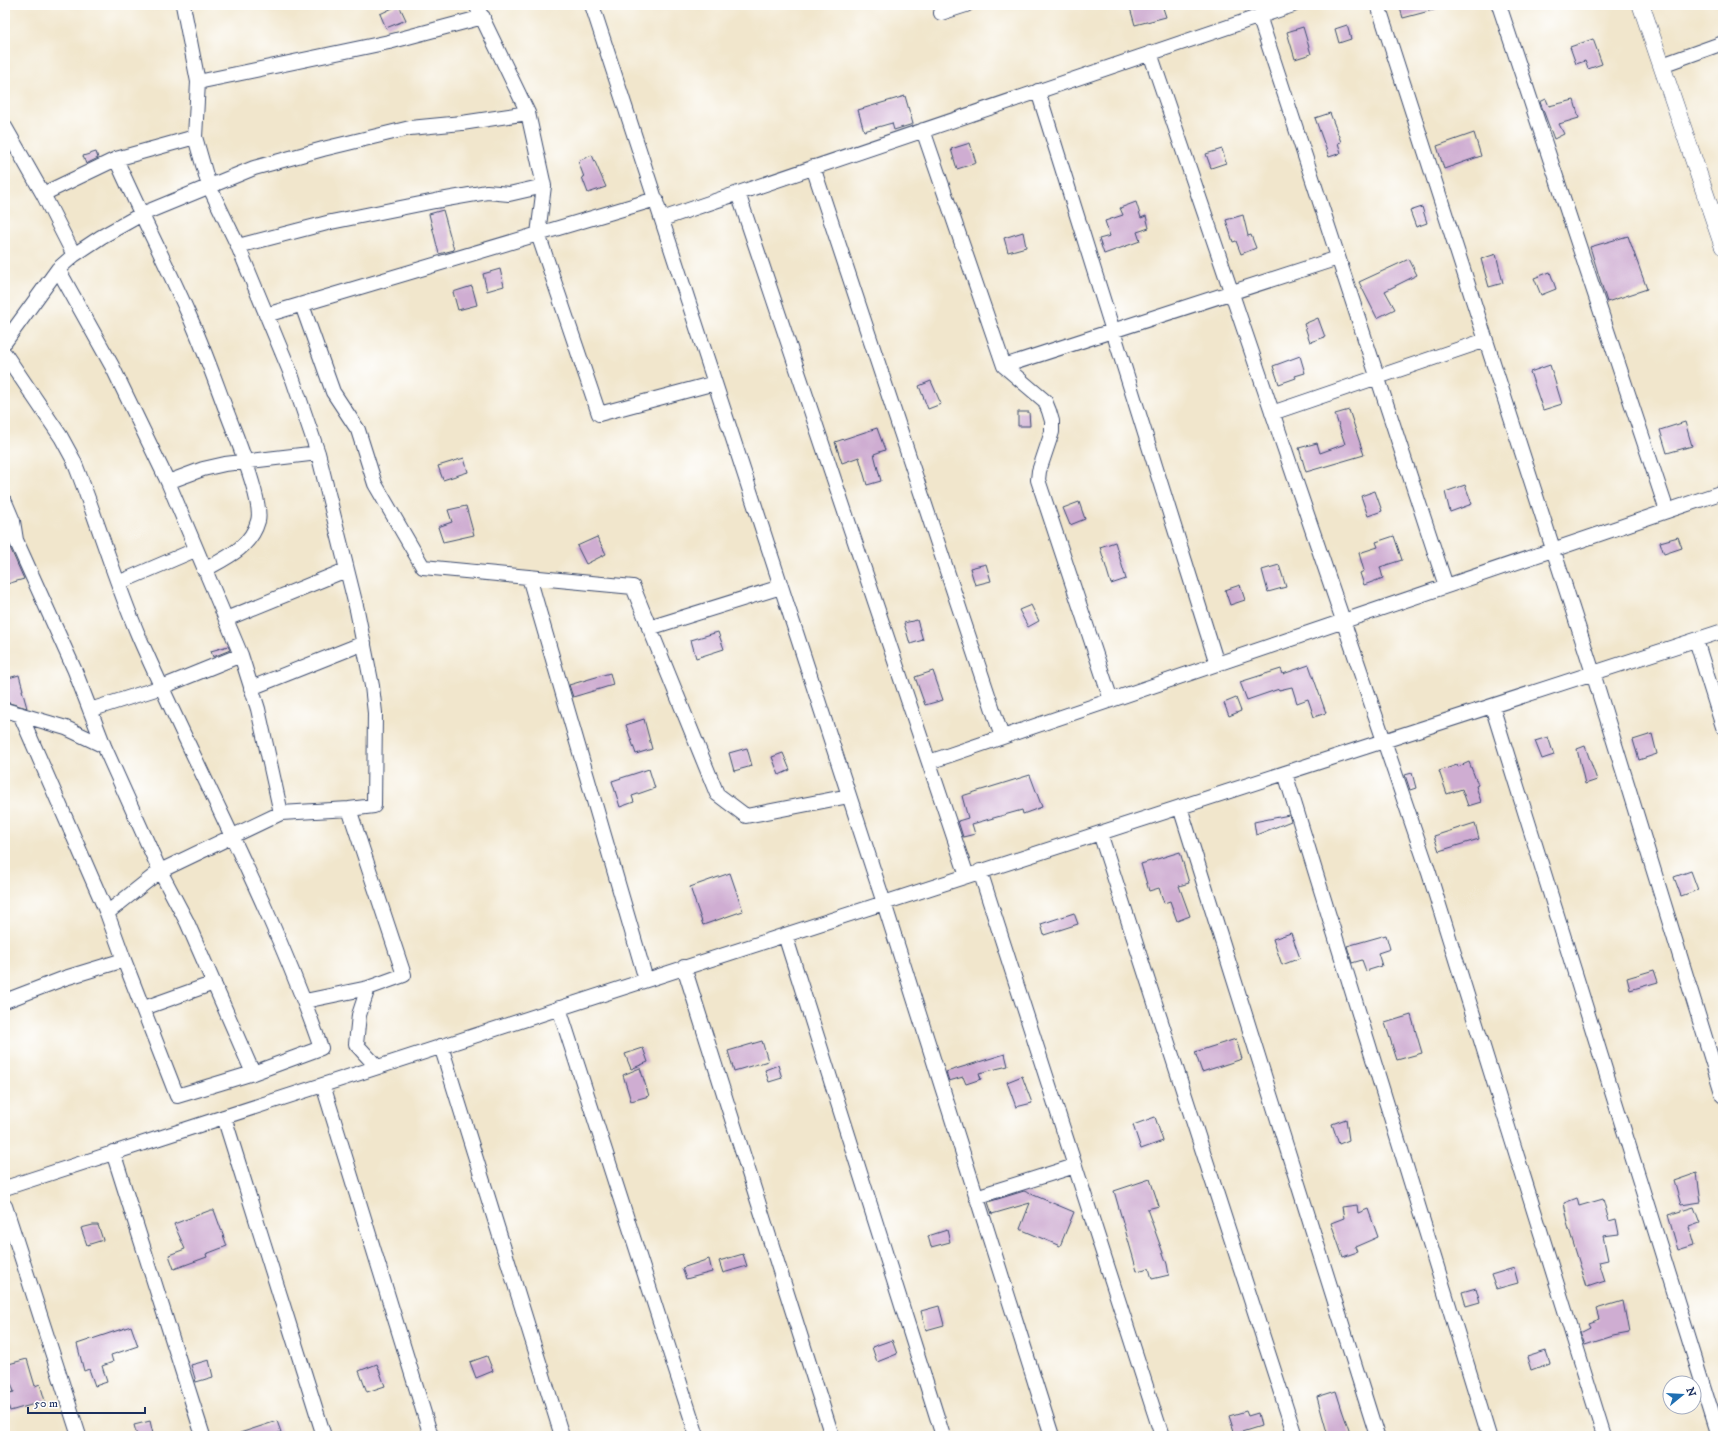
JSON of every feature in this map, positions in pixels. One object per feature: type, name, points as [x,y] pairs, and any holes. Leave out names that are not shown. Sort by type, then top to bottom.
[{"type":"street","points":[[108,913],[160,871],[281,812],[349,809],[374,806],[375,713],[372,686],[358,610],[346,570],[318,453],[291,374],[238,246],[209,186],[195,137],[198,82],[183,5]]},
{"type":"street","points":[[592,5],[884,903],[1052,1436]]},
{"type":"street","points":[[940,13],[966,5]]},
{"type":"street","points":[[662,219],[1293,5]]},
{"type":"street","points":[[1378,5],[1593,673],[1723,1096]]},
{"type":"street","points":[[1499,5],[1666,511]]},
{"type":"street","points":[[1642,5],[1723,246]]},
{"type":"street","points":[[198,82],[389,42],[479,11],[528,114],[544,186],[538,234],[599,414],[715,383]]},
{"type":"street","points":[[1259,16],[1446,586]]},
{"type":"street","points":[[1662,65],[1723,43]]},
{"type":"street","points":[[1150,53],[1429,873],[1604,1436]]},
{"type":"street","points":[[1038,91],[1217,664]]},
{"type":"street","points":[[5,342],[58,269],[74,255],[101,237],[142,214],[261,166],[322,149],[410,128],[528,114]]},
{"type":"street","points":[[5,127],[43,194],[74,255]]},
{"type":"street","points":[[923,130],[1004,366],[1025,386],[1045,401],[1052,421],[1050,441],[1039,471],[1038,480],[1111,700]]},
{"type":"street","points":[[43,194],[116,159],[195,137]]},
{"type":"street","points":[[116,159],[188,314],[246,462],[259,511],[258,520],[244,545],[239,550],[204,570]]},
{"type":"street","points":[[813,167],[1002,737]]},
{"type":"street","points":[[238,246],[331,222],[435,201],[487,192],[509,194],[544,186]]},
{"type":"street","points":[[738,193],[929,762],[974,874],[1075,1166],[1162,1436]]},
{"type":"street","points":[[266,316],[656,199]]},
{"type":"street","points":[[1004,366],[1338,258]]},
{"type":"street","points":[[58,269],[112,366],[168,482],[195,550],[241,655],[258,709],[281,812]]},
{"type":"street","points":[[302,305],[334,392],[358,430],[375,484],[423,567],[633,587],[717,794],[746,816],[849,796]]},
{"type":"street","points":[[1272,412],[1486,340]]},
{"type":"street","points":[[5,354],[61,437],[73,459],[118,583],[139,635],[233,836],[305,1001],[321,1048],[253,1073],[177,1096],[144,1008],[124,960],[108,913],[20,714]]},
{"type":"street","points":[[168,482],[203,469],[237,461],[246,462],[318,453]]},
{"type":"street","points":[[929,762],[1723,492]]},
{"type":"street","points":[[5,502],[13,521],[16,540],[75,671],[104,746],[160,871],[187,922],[253,1073]]},
{"type":"street","points":[[118,583],[195,550]]},
{"type":"street","points":[[226,619],[346,570]]},
{"type":"street","points":[[529,577],[646,980]]},
{"type":"street","points":[[650,628],[781,587]]},
{"type":"street","points":[[5,1188],[1723,631]]},
{"type":"street","points":[[1696,640],[1723,727]]},
{"type":"street","points":[[252,688],[364,643]]},
{"type":"street","points":[[90,710],[162,687],[241,655]]},
{"type":"street","points":[[1492,706],[1719,1436]]},
{"type":"street","points":[[5,710],[66,728],[104,746]]},
{"type":"street","points":[[1285,773],[1489,1436]]},
{"type":"street","points":[[1180,807],[1377,1436]]},
{"type":"street","points":[[305,1001],[368,988],[404,975],[349,809]]},
{"type":"street","points":[[1100,833],[1294,1436]]},
{"type":"street","points":[[785,935],[943,1436]]},
{"type":"street","points":[[5,1001],[65,978],[124,960]]},
{"type":"street","points":[[684,967],[832,1436]]},
{"type":"street","points":[[144,1008],[214,983]]},
{"type":"street","points":[[368,988],[359,1015],[356,1044],[377,1067]]},
{"type":"street","points":[[559,1008],[697,1436]]},
{"type":"street","points":[[441,1046],[562,1436]]},
{"type":"street","points":[[323,1084],[431,1436]]},
{"type":"street","points":[[224,1117],[324,1436]]},
{"type":"street","points":[[113,1152],[203,1436]]},
{"type":"street","points":[[976,1197],[1075,1166]]},
{"type":"street","points":[[5,1206],[79,1436]]},
{"type":"building","points":[[399,5],[406,20],[386,28],[380,14]]},
{"type":"building","points":[[1139,5],[1162,5],[1166,17],[1135,25],[1130,8]]},
{"type":"building","points":[[1399,5],[1437,5],[1437,9],[1403,18]]},
{"type":"building","points":[[1347,25],[1351,39],[1339,43],[1335,29]]},
{"type":"building","points":[[1303,27],[1311,54],[1295,59],[1287,32]]},
{"type":"building","points":[[1593,39],[1602,64],[1588,69],[1585,61],[1576,64],[1570,47]]},
{"type":"building","points":[[905,96],[913,124],[894,130],[892,123],[864,131],[858,110]]},
{"type":"building","points":[[1546,99],[1549,106],[1574,100],[1579,118],[1559,124],[1564,134],[1554,139],[1540,102]]},
{"type":"building","points":[[1330,113],[1341,142],[1338,143],[1341,153],[1329,157],[1315,118]]},
{"type":"building","points":[[1474,133],[1481,156],[1444,169],[1437,146]]},
{"type":"building","points":[[970,143],[976,163],[957,169],[951,149]]},
{"type":"building","points":[[1222,149],[1226,163],[1211,168],[1206,154]]},
{"type":"building","points":[[96,152],[98,158],[86,164],[83,156]]},
{"type":"building","points":[[592,155],[606,187],[588,193],[578,161]]},
{"type":"building","points":[[1136,202],[1141,218],[1146,216],[1149,228],[1137,232],[1140,241],[1104,254],[1099,239],[1110,236],[1105,221],[1123,215],[1120,208]]},
{"type":"building","points":[[1422,207],[1427,223],[1416,227],[1410,211]]},
{"type":"building","points":[[443,210],[454,250],[439,254],[429,214]]},
{"type":"building","points":[[1243,215],[1248,236],[1251,235],[1256,248],[1241,254],[1236,241],[1233,242],[1226,220]]},
{"type":"building","points":[[1023,232],[1026,247],[1008,252],[1004,238]]},
{"type":"building","points":[[1628,236],[1647,289],[1607,302],[1590,247]]},
{"type":"building","points":[[1496,254],[1503,283],[1489,287],[1481,259]]},
{"type":"building","points":[[1409,259],[1417,275],[1385,291],[1395,309],[1377,318],[1359,282]]},
{"type":"building","points":[[500,269],[504,286],[487,291],[483,274]]},
{"type":"building","points":[[1550,272],[1556,289],[1541,295],[1534,278]]},
{"type":"building","points":[[472,286],[477,305],[458,310],[453,292]]},
{"type":"building","points":[[1318,318],[1325,337],[1310,342],[1304,324]]},
{"type":"building","points":[[1300,356],[1305,373],[1279,384],[1273,366]]},
{"type":"building","points":[[1550,365],[1562,404],[1543,410],[1530,372]]},
{"type":"building","points":[[931,381],[941,404],[928,409],[919,386]]},
{"type":"building","points":[[1349,410],[1364,455],[1306,472],[1299,448],[1317,443],[1320,453],[1345,444],[1335,414]]},
{"type":"building","points":[[1018,412],[1029,412],[1030,426],[1018,426]]},
{"type":"building","points":[[1685,422],[1692,446],[1667,453],[1660,430]]},
{"type":"building","points":[[877,428],[885,450],[874,454],[881,481],[867,485],[859,457],[842,463],[835,442]]},
{"type":"building","points":[[464,458],[468,472],[443,480],[438,466]]},
{"type":"building","points":[[1465,485],[1472,504],[1450,512],[1445,492]]},
{"type":"building","points":[[1375,491],[1382,511],[1368,516],[1361,496]]},
{"type":"building","points":[[1079,502],[1085,519],[1070,525],[1063,508]]},
{"type":"building","points":[[466,506],[474,535],[443,542],[438,527],[452,522],[448,510]]},
{"type":"building","points":[[5,534],[24,579],[7,584],[5,576]]},
{"type":"building","points":[[1394,536],[1402,560],[1380,567],[1383,578],[1364,585],[1360,573],[1364,571],[1359,553],[1378,547],[1376,542]]},
{"type":"building","points":[[597,537],[606,554],[586,564],[577,546]]},
{"type":"building","points":[[1678,537],[1682,548],[1664,554],[1660,542]]},
{"type":"building","points":[[1115,542],[1126,579],[1111,584],[1100,547]]},
{"type":"building","points":[[986,564],[991,581],[975,585],[970,568]]},
{"type":"building","points":[[1279,565],[1286,587],[1268,592],[1262,570]]},
{"type":"building","points":[[1240,585],[1245,600],[1230,605],[1225,590]]},
{"type":"building","points":[[1031,605],[1039,621],[1028,627],[1019,610]]},
{"type":"building","points":[[917,620],[923,640],[910,644],[904,623]]},
{"type":"building","points":[[718,632],[724,649],[696,658],[691,640]]},
{"type":"building","points":[[228,646],[230,650],[213,657],[211,651]]},
{"type":"building","points":[[1309,665],[1326,713],[1314,717],[1308,699],[1297,703],[1292,687],[1279,689],[1247,700],[1240,682],[1281,669],[1283,674]]},
{"type":"building","points":[[933,671],[943,700],[925,705],[915,677]]},
{"type":"building","points":[[610,673],[613,685],[573,697],[569,685]]},
{"type":"building","points":[[19,675],[27,708],[6,702],[5,679]]},
{"type":"building","points":[[1236,698],[1241,711],[1229,716],[1224,703]]},
{"type":"building","points":[[644,719],[652,749],[636,754],[626,725]]},
{"type":"building","points":[[1652,734],[1657,754],[1639,760],[1633,740]]},
{"type":"building","points":[[1548,737],[1554,755],[1542,759],[1535,741]]},
{"type":"building","points":[[1585,746],[1597,780],[1585,784],[1577,749]]},
{"type":"building","points":[[747,748],[752,766],[734,771],[729,753]]},
{"type":"building","points":[[783,753],[790,770],[779,775],[772,757]]},
{"type":"building","points":[[1469,762],[1478,785],[1476,786],[1481,802],[1468,806],[1462,789],[1447,794],[1439,771],[1457,765],[1458,767]]},
{"type":"building","points":[[649,769],[655,788],[632,796],[634,802],[620,807],[612,781]]},
{"type":"building","points":[[1412,773],[1416,788],[1410,790],[1405,775]]},
{"type":"building","points":[[1030,775],[1042,807],[1023,814],[1022,810],[972,824],[975,834],[963,837],[958,821],[968,818],[962,796]]},
{"type":"building","points":[[1289,815],[1291,821],[1256,835],[1254,822]]},
{"type":"building","points":[[1475,823],[1479,839],[1439,851],[1434,836]]},
{"type":"building","points":[[1180,852],[1189,883],[1179,886],[1190,916],[1177,921],[1170,901],[1164,903],[1159,888],[1149,891],[1141,864]]},
{"type":"building","points":[[1691,871],[1698,890],[1681,896],[1674,877]]},
{"type":"building","points":[[730,873],[743,911],[703,925],[690,887]]},
{"type":"building","points":[[1074,913],[1078,924],[1044,935],[1041,924]]},
{"type":"building","points":[[1291,933],[1300,958],[1282,965],[1273,939]]},
{"type":"building","points":[[1386,935],[1390,949],[1378,953],[1382,966],[1366,971],[1362,960],[1352,963],[1347,946]]},
{"type":"building","points":[[1654,970],[1658,982],[1630,990],[1627,978]]},
{"type":"building","points":[[1411,1015],[1422,1053],[1397,1060],[1385,1023]]},
{"type":"building","points":[[1236,1039],[1242,1059],[1202,1072],[1195,1052]]},
{"type":"building","points":[[762,1041],[768,1061],[734,1071],[728,1051]]},
{"type":"building","points":[[643,1048],[648,1062],[631,1069],[625,1054]]},
{"type":"building","points":[[1005,1054],[1008,1066],[979,1073],[981,1079],[966,1084],[963,1077],[949,1081],[946,1072]]},
{"type":"building","points":[[778,1065],[782,1078],[769,1082],[765,1070]]},
{"type":"building","points":[[640,1068],[649,1096],[631,1101],[623,1075]]},
{"type":"building","points":[[1022,1076],[1032,1103],[1016,1107],[1007,1082]]},
{"type":"building","points":[[1155,1117],[1163,1141],[1141,1149],[1133,1125]]},
{"type":"building","points":[[1346,1119],[1349,1140],[1339,1144],[1332,1124]]},
{"type":"building","points":[[1697,1173],[1701,1202],[1681,1205],[1674,1181]]},
{"type":"building","points":[[1150,1179],[1159,1206],[1147,1209],[1167,1264],[1169,1275],[1152,1279],[1149,1268],[1137,1271],[1114,1191]]},
{"type":"building","points":[[1024,1191],[1074,1212],[1060,1246],[1020,1229],[1030,1203],[992,1214],[988,1202]]},
{"type":"building","points":[[1577,1198],[1579,1206],[1603,1199],[1609,1221],[1616,1219],[1619,1234],[1603,1236],[1608,1260],[1599,1262],[1605,1281],[1587,1287],[1567,1223],[1564,1203]]},
{"type":"building","points":[[1357,1205],[1358,1213],[1368,1209],[1378,1237],[1355,1247],[1357,1252],[1343,1257],[1331,1223],[1344,1218],[1342,1207]]},
{"type":"building","points":[[1694,1207],[1700,1223],[1689,1227],[1694,1245],[1678,1250],[1668,1215]]},
{"type":"building","points":[[214,1210],[227,1246],[206,1254],[207,1257],[174,1269],[169,1255],[185,1249],[174,1224]]},
{"type":"building","points":[[98,1225],[103,1240],[87,1245],[81,1228]]},
{"type":"building","points":[[947,1230],[950,1242],[931,1247],[928,1236]]},
{"type":"building","points":[[743,1254],[747,1266],[723,1273],[719,1261]]},
{"type":"building","points":[[709,1259],[712,1272],[686,1279],[682,1268]]},
{"type":"building","points":[[1514,1268],[1518,1283],[1496,1289],[1491,1275]]},
{"type":"building","points":[[1476,1288],[1480,1302],[1466,1306],[1462,1292]]},
{"type":"building","points":[[1623,1301],[1629,1333],[1613,1336],[1585,1345],[1580,1332],[1590,1327],[1588,1323],[1599,1319],[1596,1309]]},
{"type":"building","points":[[939,1306],[944,1325],[926,1330],[921,1311]]},
{"type":"building","points":[[131,1326],[138,1346],[111,1355],[113,1362],[102,1366],[107,1382],[95,1386],[89,1369],[84,1371],[77,1344]]},
{"type":"building","points":[[892,1340],[897,1354],[877,1362],[872,1347]]},
{"type":"building","points":[[1546,1351],[1550,1363],[1531,1370],[1527,1357]]},
{"type":"building","points":[[487,1356],[493,1371],[476,1378],[470,1362]]},
{"type":"building","points":[[27,1359],[35,1386],[40,1384],[45,1401],[10,1411],[5,1394],[14,1392],[5,1365]]},
{"type":"building","points":[[209,1360],[213,1377],[196,1382],[191,1365]]},
{"type":"building","points":[[377,1364],[385,1386],[367,1392],[359,1371]]},
{"type":"building","points":[[1336,1391],[1351,1436],[1328,1436],[1317,1397]]},
{"type":"building","points":[[1246,1411],[1248,1416],[1258,1413],[1261,1426],[1235,1434],[1229,1416]]},
{"type":"building","points":[[150,1421],[153,1434],[137,1436],[134,1425]]},
{"type":"building","points":[[277,1421],[281,1432],[271,1436],[240,1436],[240,1433]]}]
